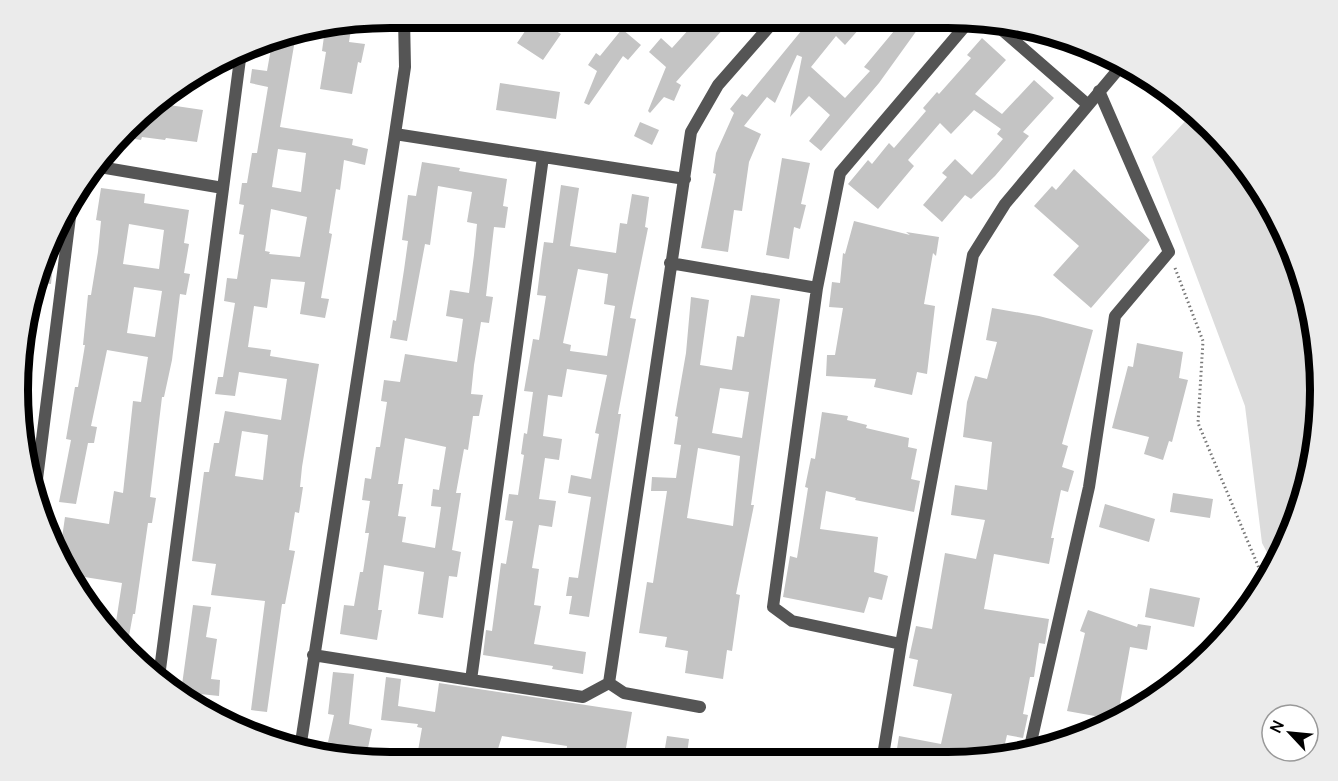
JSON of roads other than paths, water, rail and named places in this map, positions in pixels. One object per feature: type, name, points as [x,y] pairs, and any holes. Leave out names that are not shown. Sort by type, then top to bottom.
[{"type":"street","points":[[301,741],[405,67],[404,28]]},
{"type":"street","points":[[609,683],[691,132],[718,86],[768,28]]},
{"type":"street","points":[[900,644],[792,621],[773,607],[818,288],[840,173],[963,29]]},
{"type":"street","points":[[1006,33],[1087,104]]},
{"type":"street","points":[[160,670],[240,62]]},
{"type":"street","points":[[884,752],[900,644],[973,255],[1005,204],[1117,71]]},
{"type":"street","points":[[1031,743],[1089,487],[1114,316],[1169,252],[1099,91]]},
{"type":"street","points":[[395,134],[685,179]]},
{"type":"street","points":[[471,680],[543,157]]},
{"type":"street","points":[[105,168],[223,188]]},
{"type":"street","points":[[38,472],[69,224]]},
{"type":"street","points":[[670,263],[818,288]]},
{"type":"street","points":[[313,655],[583,697],[609,683]]},
{"type":"street","points":[[609,683],[624,693],[700,707]]}]
